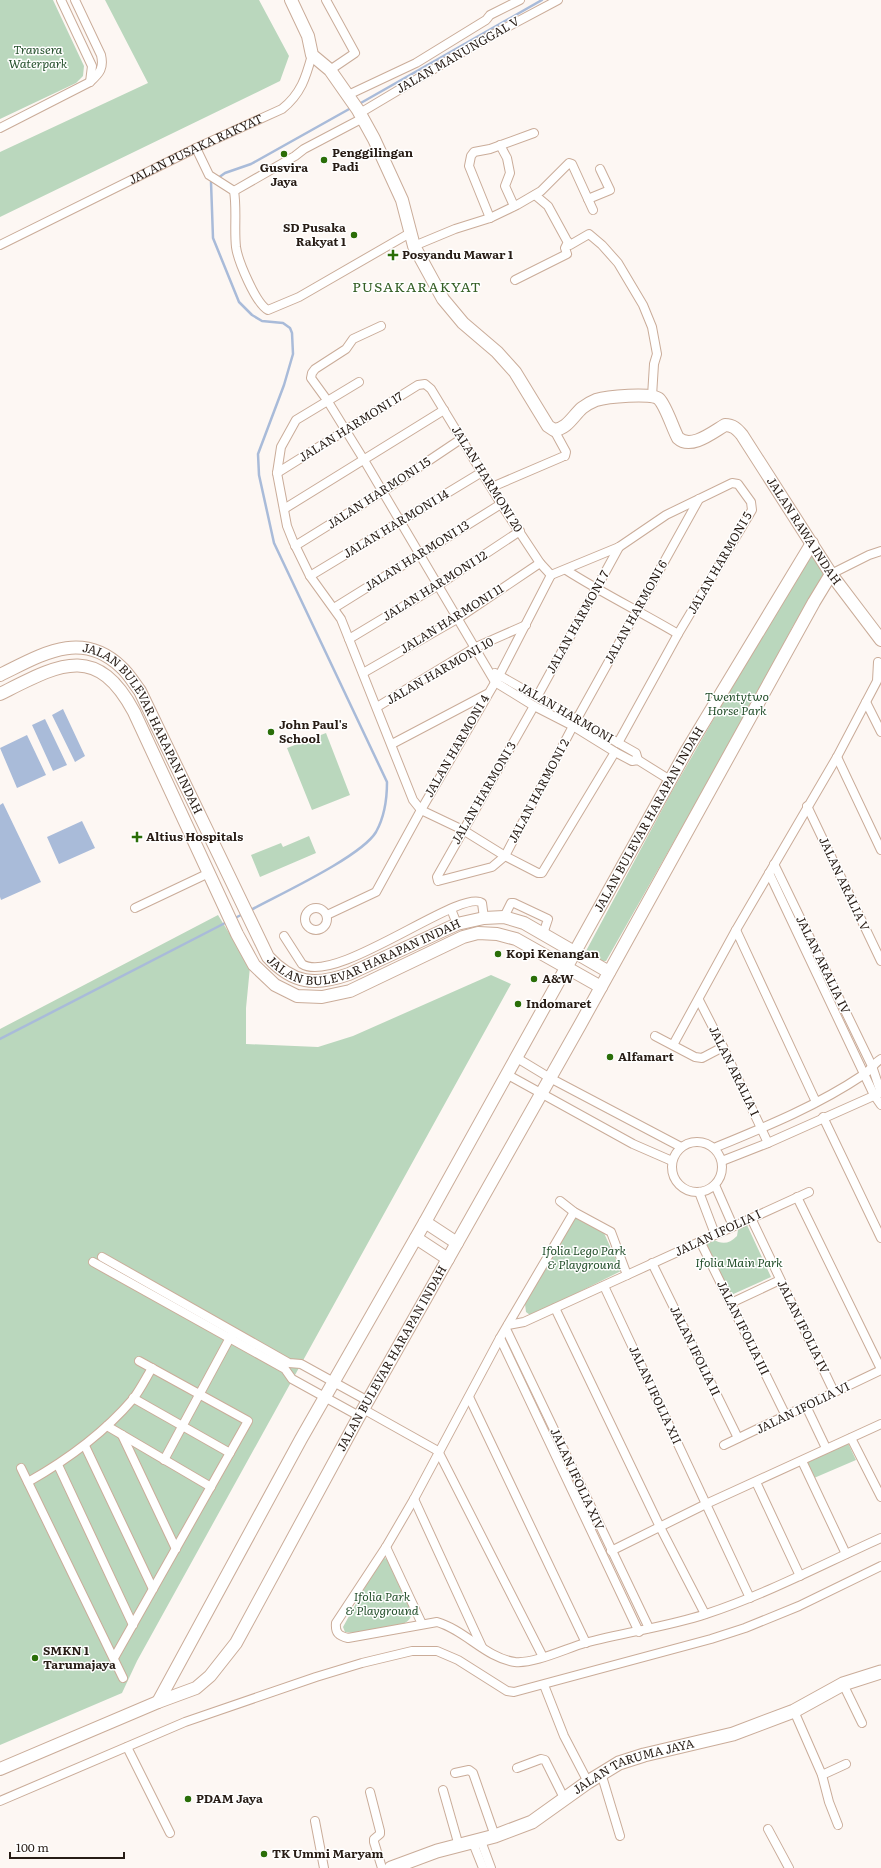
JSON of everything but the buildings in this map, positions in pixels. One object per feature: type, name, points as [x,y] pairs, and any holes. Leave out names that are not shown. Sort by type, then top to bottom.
[{"type":"main road","name":"JALAN TARUMA JAYA","points":[[394,1868],[437,1851],[477,1842],[532,1822],[564,1798],[601,1773],[619,1763],[644,1755],[733,1734],[794,1711],[843,1684],[881,1672]]},
{"type":"street","points":[[61,0],[92,66],[90,82]]},
{"type":"street","points":[[0,128],[90,82],[100,73],[103,64],[101,55],[75,0]]},
{"type":"street","name":"JALAN PUSAKA RAKYAT","points":[[0,245],[196,148],[269,116],[287,105],[302,87],[312,55],[308,36],[291,0]]},
{"type":"street","points":[[326,0],[355,54],[330,70]]},
{"type":"street","points":[[349,96],[416,63],[486,20],[490,15],[520,0]]},
{"type":"street","name":"JALAN MANUNGGAL V","points":[[234,191],[295,156],[360,114],[481,41],[558,0]]},
{"type":"street","points":[[312,55],[330,70],[360,114],[402,200],[414,246],[443,298],[463,323],[497,352],[514,372],[548,426],[554,430],[566,452],[564,457],[492,487]]},
{"type":"street","points":[[490,218],[469,166],[474,152],[500,145],[534,132]]},
{"type":"street","points":[[500,145],[507,158],[510,173],[505,186],[514,206]]},
{"type":"street","points":[[196,148],[209,175],[234,191],[236,250],[251,289],[264,308],[268,310],[299,297],[410,233]]},
{"type":"street","points":[[414,246],[455,229],[490,218],[535,195],[570,163],[593,210]]},
{"type":"street","points":[[588,200],[610,190],[600,169]]},
{"type":"street","points":[[535,195],[548,206],[570,245],[589,234],[602,245],[618,263],[642,305],[652,327],[657,350],[654,364],[652,396],[614,397],[594,401],[582,408],[565,426],[554,430]]},
{"type":"street","points":[[515,280],[567,254],[565,248],[568,242]]},
{"type":"street","points":[[381,326],[353,339],[346,349],[313,371],[311,378],[327,400],[364,460],[495,682]]},
{"type":"street","points":[[359,382],[327,400],[293,423],[281,447],[277,473],[287,526],[295,546],[310,576],[334,608],[349,639],[413,800],[421,810],[463,830],[505,856],[538,873],[543,872],[615,752]]},
{"type":"street","name":"JALAN HARMONI 20","points":[[425,384],[431,389],[501,504],[540,563],[551,575]]},
{"type":"street","name":"JALAN HARMONI 17","points":[[277,473],[418,385],[425,384]]},
{"type":"street","name":"JALAN RAWA INDAH","points":[[652,396],[661,401],[678,438],[681,441],[693,442],[725,425],[735,427],[742,435],[831,574],[881,640]]},
{"type":"street","points":[[284,510],[444,410]]},
{"type":"street","name":"JALAN HARMONI 15","points":[[295,546],[382,492],[461,439]]},
{"type":"street","name":"JALAN HARMONI 14","points":[[310,576],[482,472]]},
{"type":"street","name":"JALAN HARMONI 5","points":[[551,575],[619,547],[666,515],[732,483],[738,484],[752,502],[752,510],[678,634],[618,743]]},
{"type":"street","name":"JALAN HARMONI 6","points":[[573,726],[699,499]]},
{"type":"street","name":"JALAN HARMONI 13","points":[[334,608],[501,504]]},
{"type":"street","name":"JALAN HARMONI 12","points":[[349,639],[437,586],[520,531]]},
{"type":"street","name":"JALAN BULEVAR HARAPAN INDAH","points":[[158,1702],[325,1397],[508,1075],[670,780],[812,543]]},
{"type":"street","name":"JALAN HARMONI 7","points":[[537,697],[619,547]]},
{"type":"street","points":[[831,574],[869,555],[881,551]]},
{"type":"street","name":"JALAN HARMONI 11","points":[[363,673],[457,619],[540,563]]},
{"type":"street","points":[[566,570],[596,589],[637,610],[678,634]]},
{"type":"street","name":"JALAN BULEVAR HARAPAN INDAH","points":[[0,1769],[202,1684],[236,1643],[363,1409],[542,1094],[802,622],[831,574]]},
{"type":"street","name":"JALAN HARMONI 4","points":[[327,914],[376,892],[421,810],[500,674],[551,575]]},
{"type":"street","name":"JALAN HARMONI 10","points":[[377,707],[476,648],[526,625]]},
{"type":"street","name":"JALAN BULEVAR HARAPAN INDAH","points":[[0,675],[49,651],[67,647],[84,648],[101,652],[122,667],[140,691],[236,894],[268,957],[276,966],[299,980],[315,982],[332,980],[349,974],[457,924],[484,918],[504,917],[524,923],[609,972]]},
{"type":"street","points":[[673,1045],[736,930],[807,806],[837,757],[866,702],[879,682],[878,662]]},
{"type":"street","name":"JALAN BULEVAR HARAPAN INDAH","points":[[0,694],[43,672],[70,664],[90,668],[109,677],[124,693],[137,718],[237,934],[254,965],[264,977],[275,985],[297,996],[322,997],[350,991],[463,937],[478,933],[497,934],[516,939],[600,987]]},
{"type":"street","name":"JALAN HARMONI","points":[[488,671],[500,674],[537,697],[578,718],[636,753],[638,760]]},
{"type":"street","name":"JALAN HARMONI","points":[[495,682],[534,706],[573,726],[615,752],[632,761],[638,760],[670,780]]},
{"type":"street","points":[[392,744],[487,694]]},
{"type":"street","points":[[866,702],[881,732]]},
{"type":"street","name":"JALAN HARMONI 3","points":[[505,856],[492,867],[440,881],[437,880],[437,877],[463,830],[534,706]]},
{"type":"street","points":[[137,718],[150,713]]},
{"type":"street","name":"JALAN HARMONI 2","points":[[505,856],[573,726]]},
{"type":"street","points":[[837,757],[881,850]]},
{"type":"street","name":"JALAN ARALIA V","points":[[807,806],[881,962]]},
{"type":"street","points":[[188,827],[201,820]]},
{"type":"street","name":"JALAN ARALIA IV","points":[[774,864],[872,1066],[879,1093]]},
{"type":"street","points":[[135,908],[209,873]]},
{"type":"street","points":[[769,873],[865,1074],[879,1093],[881,1105]]},
{"type":"street","points":[[284,936],[298,960],[305,966],[322,968],[343,961],[451,909],[480,900],[482,903],[484,918]]},
{"type":"street","points":[[451,909],[457,924]]},
{"type":"street","points":[[736,930],[816,1102]]},
{"type":"street","points":[[343,961],[349,974]]},
{"type":"street","points":[[299,980],[305,966]]},
{"type":"street","name":"JALAN ARALIA I","points":[[699,1000],[768,1143]]},
{"type":"street","points":[[655,1036],[695,1058],[702,1058],[723,1047]]},
{"type":"street","points":[[517,1058],[550,1078],[680,1147]]},
{"type":"street","points":[[714,1148],[816,1102],[865,1074],[881,1059]]},
{"type":"street","points":[[508,1075],[633,1144],[672,1161]]},
{"type":"street","points":[[722,1161],[768,1143],[879,1093]]},
{"type":"street","points":[[824,1117],[881,1238]]},
{"type":"street","points":[[697,1141],[706,1143],[714,1148],[722,1161],[722,1170],[720,1178],[708,1190],[699,1192],[689,1191],[678,1183],[672,1170],[672,1161],[680,1147],[697,1141]]},
{"type":"street","points":[[715,1184],[733,1226]]},
{"type":"street","points":[[699,1192],[716,1234]]},
{"type":"street","name":"JALAN IFOLIA I","points":[[507,1327],[524,1322],[809,1192]]},
{"type":"street","points":[[797,1197],[881,1370]]},
{"type":"street","points":[[560,1201],[574,1212],[611,1232],[627,1275]]},
{"type":"street","points":[[574,1212],[500,1338],[438,1451],[414,1499],[386,1547],[336,1623],[335,1630],[341,1636],[348,1638],[438,1622],[447,1625],[482,1648],[512,1661],[518,1662],[543,1657],[586,1643],[639,1632],[649,1628],[705,1614],[750,1598],[881,1538]]},
{"type":"street","name":"JALAN IFOLIA IV","points":[[751,1218],[834,1392]]},
{"type":"street","points":[[425,1222],[457,1243]]},
{"type":"street","points":[[416,1238],[448,1259]]},
{"type":"street","name":"JALAN IFOLIA III","points":[[700,1241],[786,1416]]},
{"type":"street","points":[[102,1257],[232,1335],[287,1366],[301,1364],[334,1382],[363,1409]]},
{"type":"street","points":[[93,1262],[232,1335]]},
{"type":"street","name":"JALAN IFOLIA II","points":[[652,1263],[738,1438]]},
{"type":"street","points":[[730,1303],[780,1280]]},
{"type":"street","name":"JALAN IFOLIA XII","points":[[604,1286],[750,1598]]},
{"type":"street","points":[[555,1308],[660,1527],[705,1614]]},
{"type":"street","name":"JALAN IFOLIA XIV","points":[[507,1327],[611,1551],[649,1628]]},
{"type":"street","points":[[164,1460],[232,1335]]},
{"type":"street","name":"JALAN IFOLIA XIV","points":[[500,1338],[639,1632]]},
{"type":"street","points":[[114,1658],[248,1421],[139,1361]]},
{"type":"street","points":[[287,1366],[292,1379],[325,1397],[363,1409],[438,1451],[543,1657]]},
{"type":"street","points":[[28,1482],[58,1465],[85,1446],[107,1426],[133,1398],[152,1368]]},
{"type":"street","name":"JALAN IFOLIA VI","points":[[724,1445],[881,1370]]},
{"type":"street","points":[[468,1397],[586,1643]]},
{"type":"street","points":[[133,1398],[230,1453]]},
{"type":"street","points":[[806,1406],[826,1448]]},
{"type":"street","points":[[611,1551],[706,1504],[881,1424]]},
{"type":"street","points":[[107,1426],[211,1487]]},
{"type":"street","points":[[122,1435],[176,1548]]},
{"type":"street","points":[[851,1438],[881,1497]]},
{"type":"street","points":[[85,1446],[153,1589]]},
{"type":"street","points":[[802,1461],[846,1554]]},
{"type":"street","points":[[58,1465],[133,1625]]},
{"type":"street","points":[[21,1468],[123,1678]]},
{"type":"street","points":[[756,1482],[800,1576]]},
{"type":"street","points":[[414,1499],[482,1648]]},
{"type":"street","points":[[386,1547],[422,1624]]},
{"type":"street","points":[[0,1801],[185,1722],[316,1677],[362,1663],[412,1651],[437,1651],[458,1660],[507,1691],[514,1692],[711,1639],[745,1628],[799,1606],[881,1566]]},
{"type":"street","points":[[843,1684],[862,1723]]},
{"type":"street","points":[[544,1685],[562,1730],[588,1782]]},
{"type":"street","points":[[794,1711],[822,1775],[838,1825]]},
{"type":"street","points":[[127,1747],[170,1833]]},
{"type":"street","points":[[517,1768],[540,1759],[545,1760],[564,1798]]},
{"type":"street","points":[[822,1775],[846,1764]]},
{"type":"street","points":[[455,1773],[470,1770],[473,1773],[495,1836]]},
{"type":"street","points":[[601,1773],[620,1836]]},
{"type":"street","points":[[443,1790],[458,1846]]},
{"type":"street","points":[[370,1792],[380,1831],[380,1834],[374,1839],[374,1842],[382,1868]]},
{"type":"street","points":[[315,1821],[324,1868]]},
{"type":"street","points":[[768,1828],[789,1868]]},
{"type":"street","points":[[477,1842],[483,1868]]},
{"type":"street","points":[[477,1842],[492,1868]]},
{"type":"green space","name":"Transera Waterpark","points":[[0,0],[53,0],[84,66],[83,76],[76,83],[0,119]]},
{"type":"green space","points":[[105,0],[259,0],[289,56],[280,81],[0,217],[0,152],[148,83]]},
{"type":"green space","name":"Twentytwo Horse Park","points":[[809,553],[814,553],[826,571],[793,626],[752,704],[606,961],[602,961],[586,951],[671,793]]},
{"type":"green space","points":[[326,733],[350,795],[312,810],[287,748]]},
{"type":"green space","points":[[309,836],[316,853],[260,877],[251,855],[281,843],[283,847]]},
{"type":"green space","points":[[218,915],[250,967],[246,1008],[246,1044],[318,1047],[353,1036],[491,975],[511,984],[137,1661],[122,1693],[0,1745],[0,1029]]},
{"type":"green space","name":"Ifolia Lego Park & Playground","points":[[576,1216],[604,1233],[621,1271],[530,1315],[526,1312],[525,1304]]},
{"type":"green space","name":"Ifolia Main Park","points":[[747,1225],[771,1277],[729,1296],[703,1244],[713,1239],[722,1243],[731,1241],[737,1236],[738,1230]]},
{"type":"green space","points":[[848,1443],[856,1460],[814,1478],[807,1462]]},
{"type":"green space","name":"Ifolia Park & Playground","points":[[385,1558],[389,1561],[412,1612],[410,1618],[403,1624],[354,1633],[345,1632],[343,1627],[380,1560]]},
{"type":"water","points":[[63,709],[85,756],[75,762],[52,715]]},
{"type":"water","points":[[45,719],[67,765],[53,771],[32,725]]},
{"type":"water","points":[[27,735],[46,775],[17,788],[0,748]]},
{"type":"water","points":[[3,803],[41,882],[1,900],[0,805]]},
{"type":"water","points":[[82,821],[95,848],[59,864],[47,837]]},
{"type":"waterway","points":[[359,104],[542,0]]},
{"type":"waterway","points":[[218,178],[225,173],[251,164],[351,108]]},
{"type":"waterway","points":[[214,181],[211,182],[213,238],[239,302],[252,315],[262,321],[283,323],[290,328],[292,333],[293,354],[284,385],[258,454],[259,475],[274,543],[387,782],[386,801],[382,820],[376,832],[367,842],[337,864],[249,911]]},
{"type":"waterway","points":[[233,919],[243,914]]},
{"type":"waterway","points":[[0,1039],[227,922]]},
{"type":"place","name":"Gusvira Jaya","points":[[284,154]]},
{"type":"place","name":"Penggilingan Padi","points":[[324,160]]},
{"type":"place","name":"SD Pusaka Rakyat 1","points":[[354,235]]},
{"type":"place","name":"Posyandu Mawar 1","points":[[393,255]]},
{"type":"place","name":"John Paul's School","points":[[271,732]]},
{"type":"place","name":"Altius Hospitals","points":[[137,837]]},
{"type":"place","name":"Kopi Kenangan","points":[[498,954]]},
{"type":"place","name":"A&W","points":[[534,979]]},
{"type":"place","name":"Indomaret","points":[[518,1004]]},
{"type":"place","name":"Alfamart","points":[[610,1057]]},
{"type":"place","name":"SMKN 1 Tarumajaya","points":[[35,1658]]},
{"type":"place","name":"PDAM Jaya","points":[[188,1799]]},
{"type":"place","name":"TK Ummi Maryam","points":[[264,1854]]},
{"type":"district","name":"PUSAKARAKYAT","points":[[417,287]]}]
